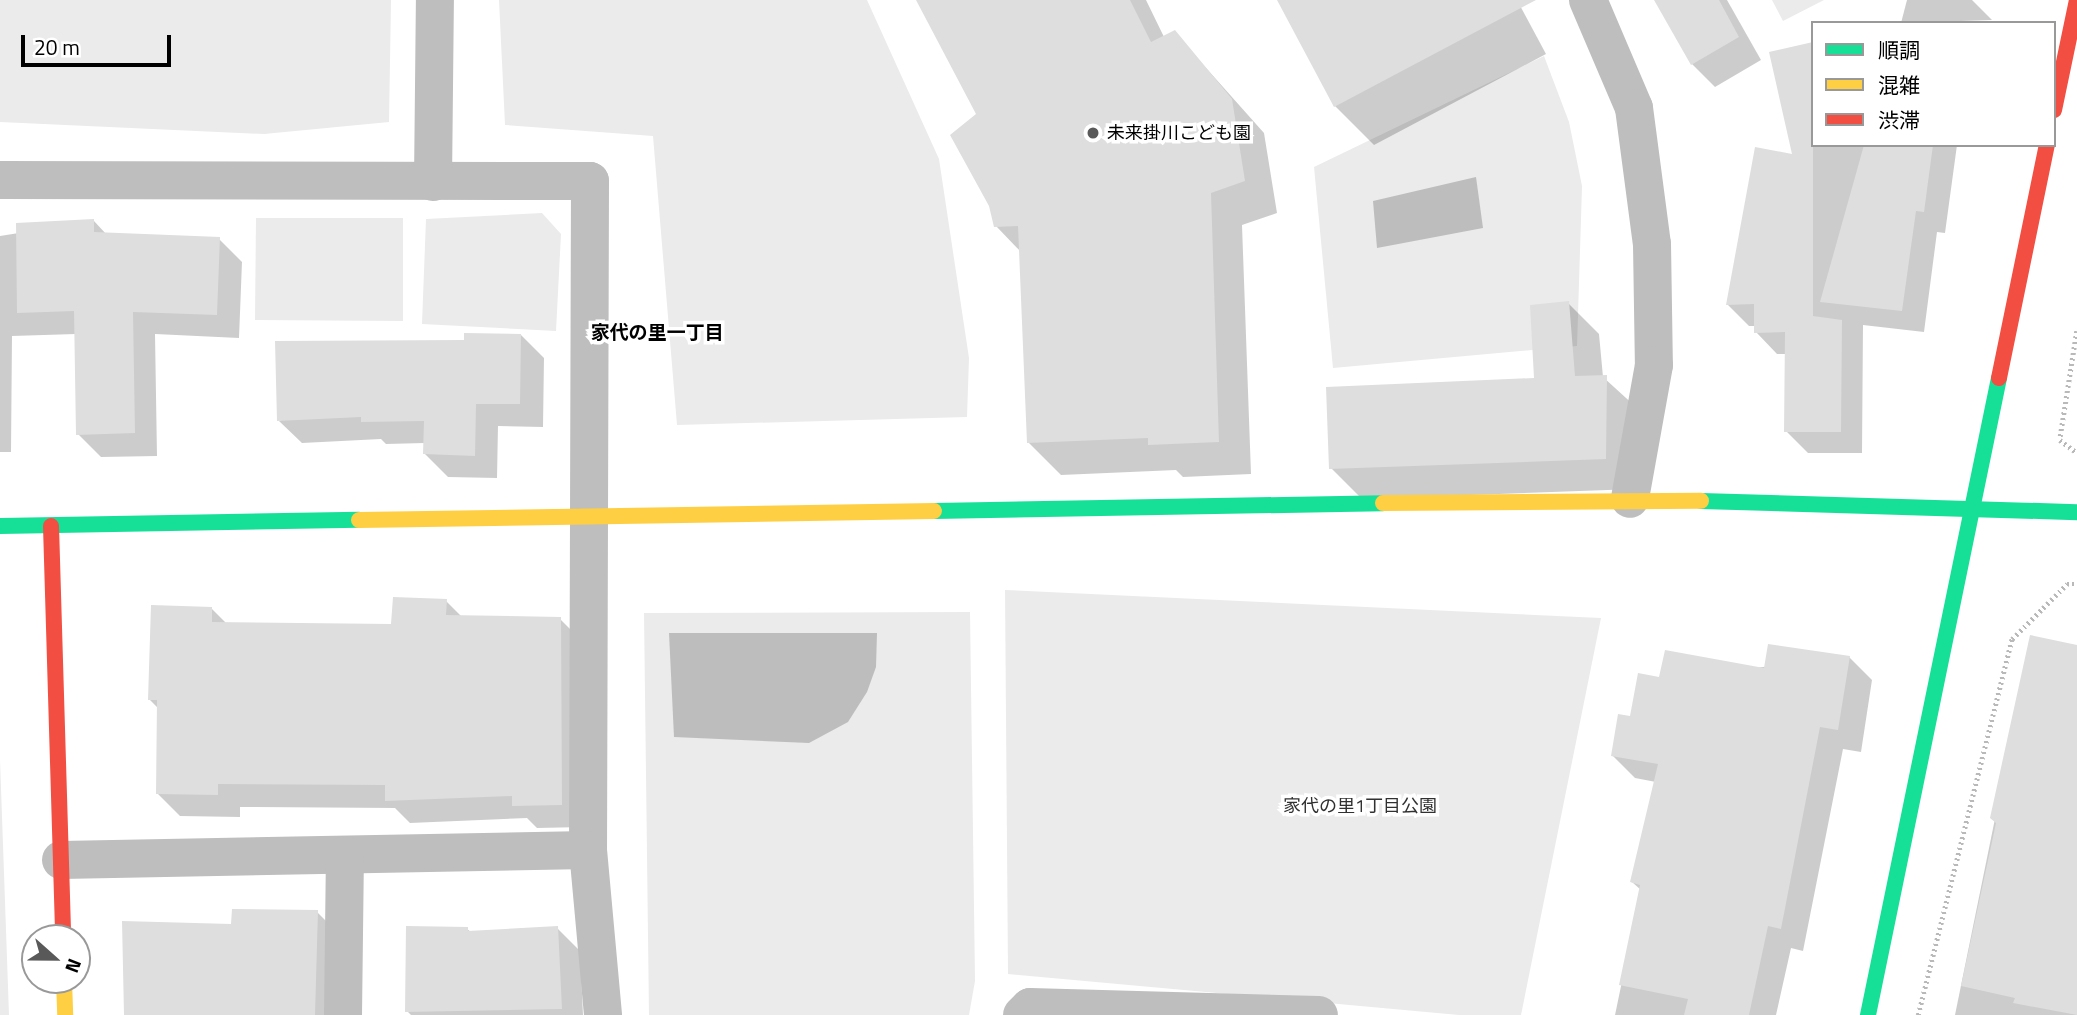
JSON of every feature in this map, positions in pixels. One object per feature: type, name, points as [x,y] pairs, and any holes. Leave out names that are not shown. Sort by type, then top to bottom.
[{"type":"street","points":[[433,182],[436,0]]},
{"type":"street","points":[[1588,0],[1634,108],[1652,244],[1654,365],[1630,499]]},
{"type":"street","points":[[2056,100],[2077,0]]},
{"type":"street","points":[[1868,1015],[2047,147]]},
{"type":"street","points":[[0,180],[590,181],[592,515],[588,850],[603,1015]]},
{"type":"street","points":[[0,526],[1630,499],[1973,506],[2077,512]]},
{"type":"street","points":[[51,526],[63,924]]},
{"type":"street","points":[[61,860],[588,850]]},
{"type":"street","points":[[343,1015],[345,855]]},
{"type":"street","points":[[64,994],[65,1015]]},
{"type":"street","points":[[1022,1015],[1030,1007],[1150,1013],[1319,1015]]},
{"type":"path","points":[[2077,331],[2060,440],[2077,453]]},
{"type":"path","points":[[1919,1015],[2012,639],[2067,584],[2077,584]]},
{"type":"green space","points":[[0,0],[391,0],[389,122],[264,134],[0,122]]},
{"type":"green space","points":[[499,0],[867,0],[939,159],[969,358],[967,417],[677,425],[653,136],[505,125]]},
{"type":"green space","points":[[1772,0],[1824,0],[1783,21]]},
{"type":"green space","points":[[1544,56],[1569,122],[1582,186],[1577,346],[1333,368],[1314,167]]},
{"type":"green space","points":[[542,213],[561,234],[556,331],[422,324],[426,219]]},
{"type":"green space","points":[[256,218],[403,218],[403,321],[255,320]]},
{"type":"green space","name":"家代の里1丁目公園","points":[[1005,590],[1601,618],[1521,1015],[1459,1015],[1008,974]]},
{"type":"green space","points":[[970,612],[975,981],[969,1015],[649,1015],[644,613]]},
{"type":"green space","points":[[0,760],[9,1015],[0,1015]]},
{"type":"shaded area","points":[[1476,177],[1483,228],[1377,248],[1373,201]]},
{"type":"shaded area","points":[[669,633],[877,633],[876,667],[867,692],[848,722],[809,743],[674,737]]},
{"type":"building","points":[[916,0],[1130,0],[1151,42],[1175,30],[1232,99],[1245,181],[1211,193],[1219,442],[1148,445],[1148,438],[1027,443],[1018,226],[994,227],[989,206],[950,135],[976,114]]},
{"type":"building","points":[[1277,0],[1536,0],[1334,107]]},
{"type":"building","points":[[1654,0],[1719,0],[1739,37],[1691,65]]},
{"type":"building","points":[[1811,42],[1813,316],[1842,320],[1841,432],[1784,432],[1785,332],[1754,333],[1754,304],[1726,305],[1755,147],[1792,154],[1769,52]]},
{"type":"building","points":[[1863,147],[1933,147],[1924,212],[1916,211],[1902,311],[1820,302]]},
{"type":"building","points":[[94,219],[94,232],[220,237],[217,315],[133,312],[135,433],[76,435],[74,311],[17,313],[16,223]]},
{"type":"building","points":[[1569,301],[1575,376],[1607,375],[1606,459],[1329,469],[1326,387],[1534,378],[1530,305]]},
{"type":"building","points":[[464,333],[521,334],[520,404],[476,404],[475,456],[423,454],[424,421],[361,422],[361,417],[277,421],[275,341],[464,340]]},
{"type":"building","points":[[393,597],[447,599],[446,615],[561,617],[562,805],[512,806],[512,796],[385,801],[385,785],[218,784],[218,795],[156,794],[157,700],[148,700],[151,605],[212,607],[212,622],[391,624]]},
{"type":"building","points":[[2030,635],[2077,645],[2077,1015],[2013,1003],[2015,998],[1961,986],[1996,823],[1990,818]]},
{"type":"building","points":[[1768,644],[1850,656],[1838,730],[1820,727],[1781,929],[1768,926],[1749,1015],[1684,1015],[1688,999],[1619,985],[1640,885],[1630,882],[1658,764],[1611,756],[1618,714],[1630,716],[1638,673],[1659,677],[1665,650],[1764,668]]},
{"type":"building","points":[[232,909],[318,910],[315,1015],[124,1015],[122,921],[231,924]]},
{"type":"building","points":[[406,926],[468,927],[468,931],[558,926],[562,1009],[405,1012]]},
{"type":"traffic: fast","points":[[1868,1015],[1999,378]]},
{"type":"traffic: fast","points":[[1701,501],[2077,512]]},
{"type":"traffic: fast","points":[[934,511],[1383,503]]},
{"type":"traffic: fast","points":[[0,526],[359,520]]},
{"type":"traffic: slow","points":[[1383,503],[1701,501]]},
{"type":"traffic: slow","points":[[359,520],[934,511]]},
{"type":"traffic: slow","points":[[64,994],[65,1015]]},
{"type":"traffic: jam","points":[[2056,100],[2077,0]]},
{"type":"traffic: jam","points":[[1999,378],[2047,147]]},
{"type":"traffic: jam","points":[[51,526],[63,924]]},
{"type":"place","name":"未来掛川こども園","points":[[1093,133]]},
{"type":"district","name":"家代の里一丁目","points":[[657,332]]}]
